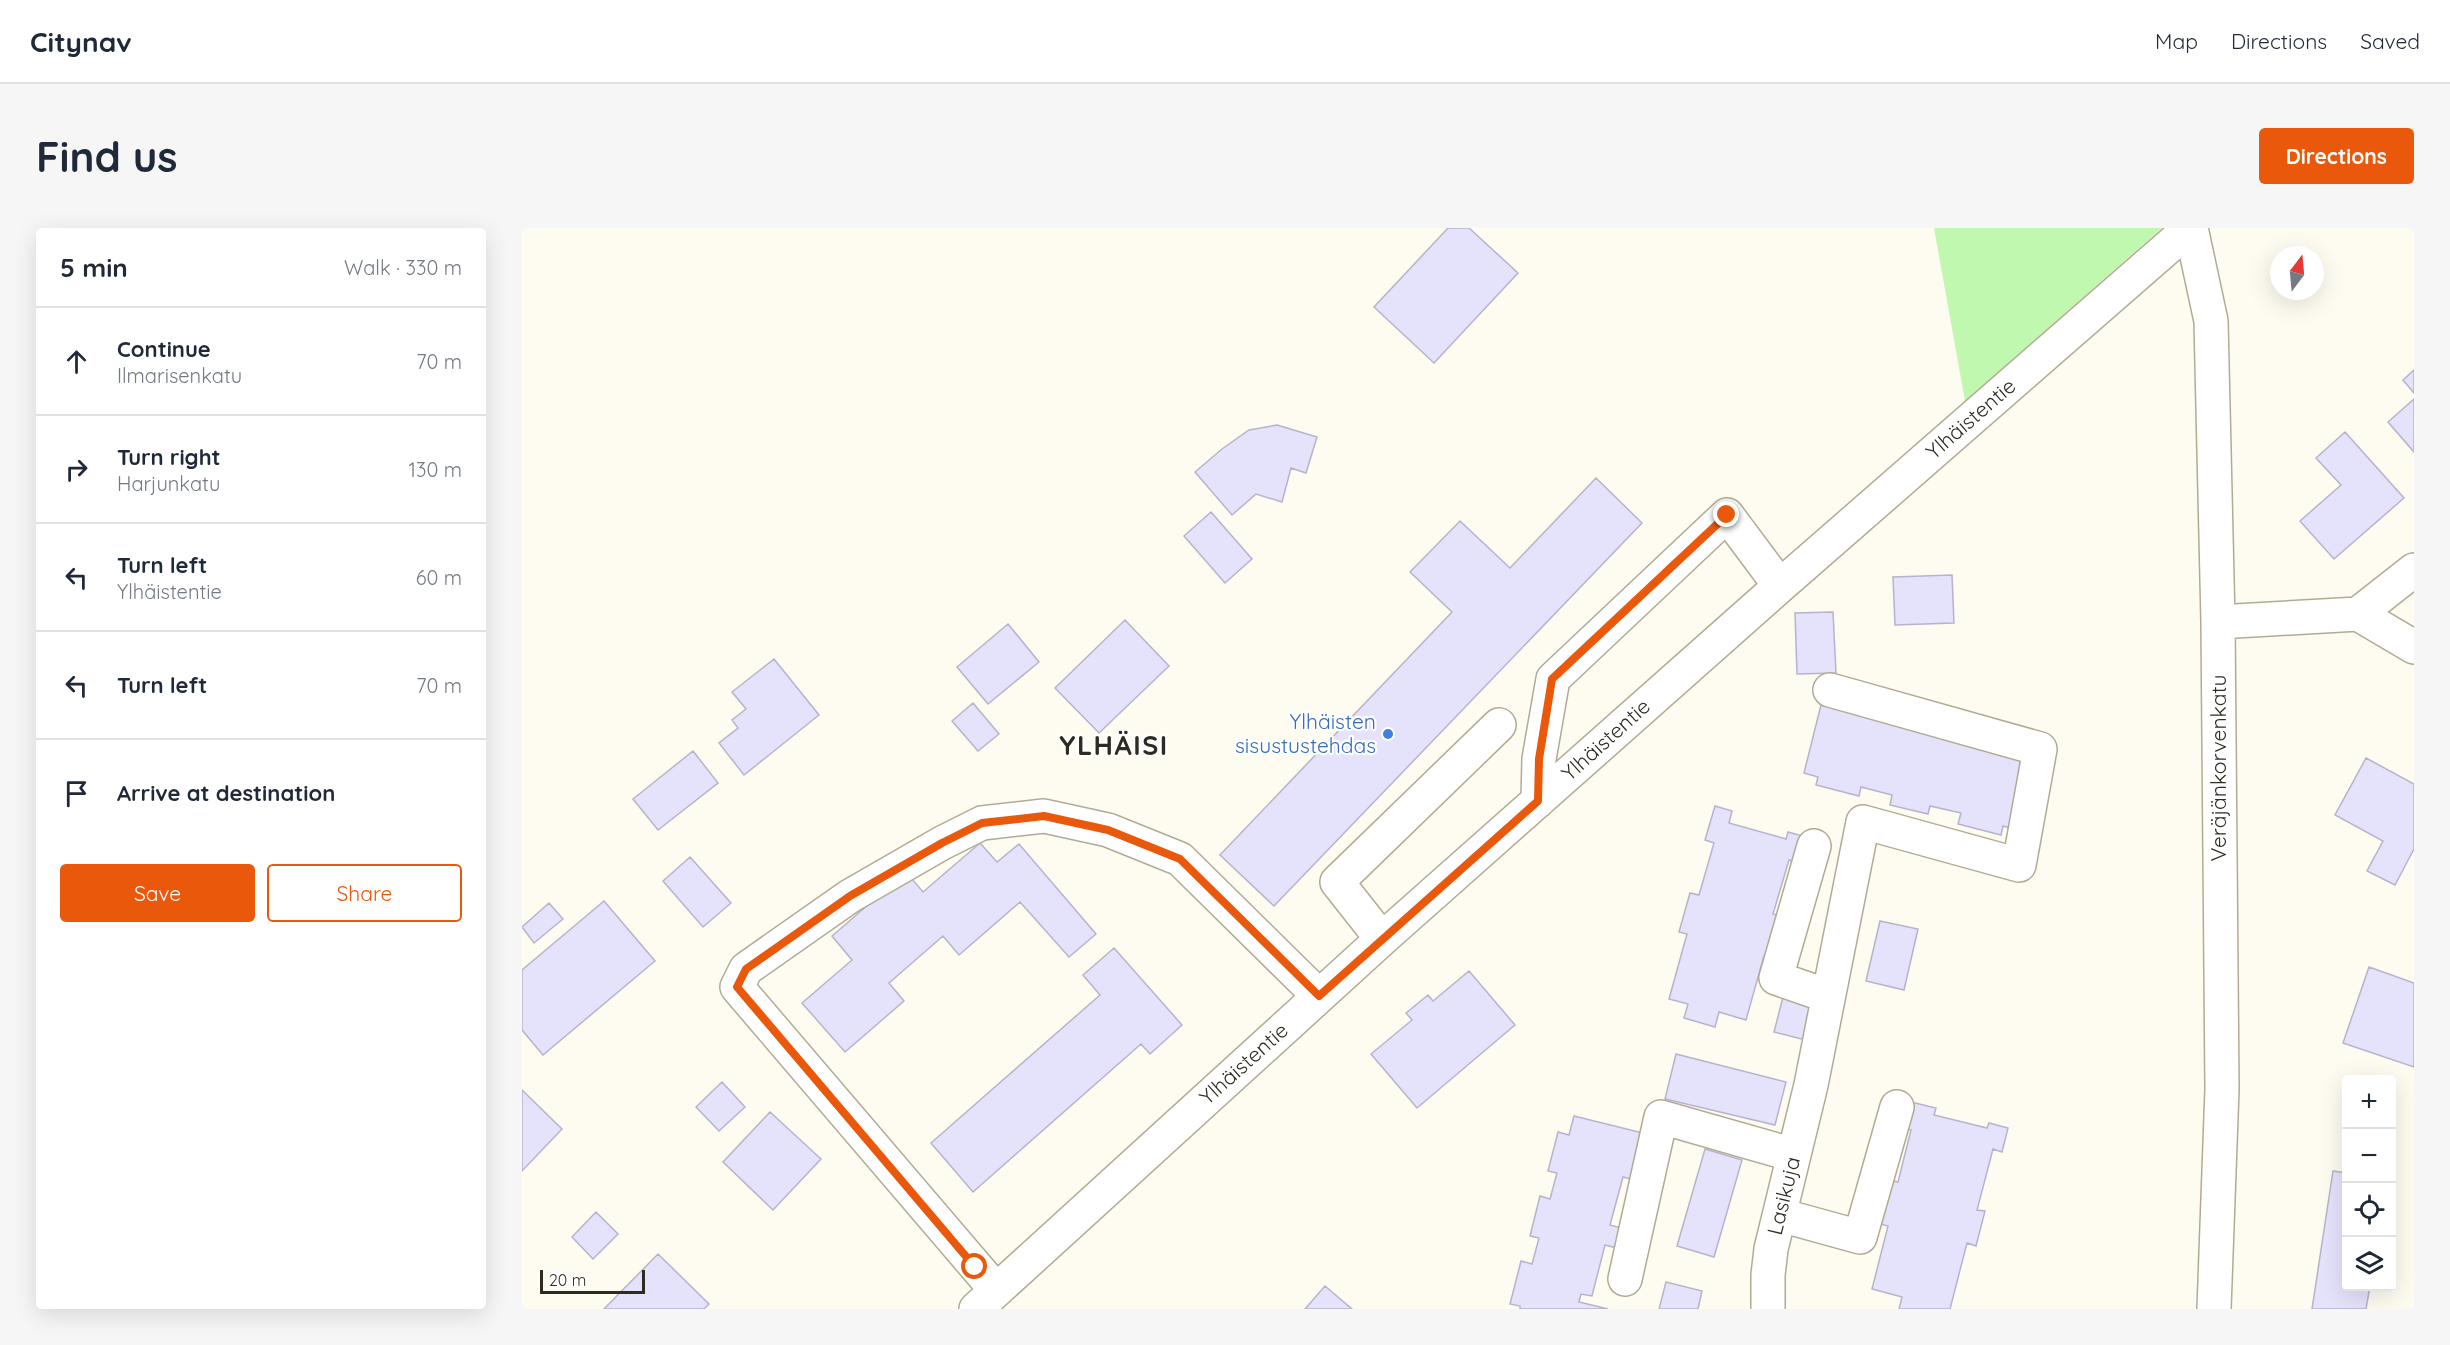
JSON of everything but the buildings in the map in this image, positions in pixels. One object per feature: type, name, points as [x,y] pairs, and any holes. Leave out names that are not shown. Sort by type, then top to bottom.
[{"type":"street","name":"Ylhäistentie","points":[[986,1299],[1382,939],[1780,586],[2190,228]]},
{"type":"street","name":"Veräjänkorvenkatu","points":[[2190,228],[2211,321],[2218,622],[2222,1089],[2214,1309]]},
{"type":"street","points":[[1538,801],[1539,759],[1552,679],[1727,515],[1780,586]]},
{"type":"street","points":[[2358,614],[2414,570]]},
{"type":"street","points":[[2218,622],[2358,614],[2414,647]]},
{"type":"street","name":"Lasikuja","points":[[1768,1309],[1768,1275],[1811,1085],[1863,822],[2019,864],[2040,749],[1830,690]]},
{"type":"street","points":[[1382,939],[1337,882],[1499,724]]},
{"type":"street","points":[[986,1299],[737,987],[746,969],[850,896],[942,843],[982,823],[1044,816],[1108,830],[1180,859],[1319,996]]},
{"type":"street","points":[[1814,846],[1776,978],[1828,996]]},
{"type":"street","points":[[1780,1215],[1860,1237],[1897,1107]]},
{"type":"street","points":[[1625,1279],[1661,1117],[1794,1155]]},
{"type":"green space","points":[[1934,228],[2162,228],[1965,401]]},
{"type":"place","name":"Ylhäisten sisustustehdas","points":[[1388,734]]},
{"type":"district","name":"YLHÄISI","points":[[1114,746]]},
{"type":"route","points":[[975,1267],[737,987],[746,969],[850,896],[942,843],[982,823],[1044,816],[1108,830],[1180,859],[1319,996],[1538,801],[1539,759],[1552,679],[1727,515]]}]
